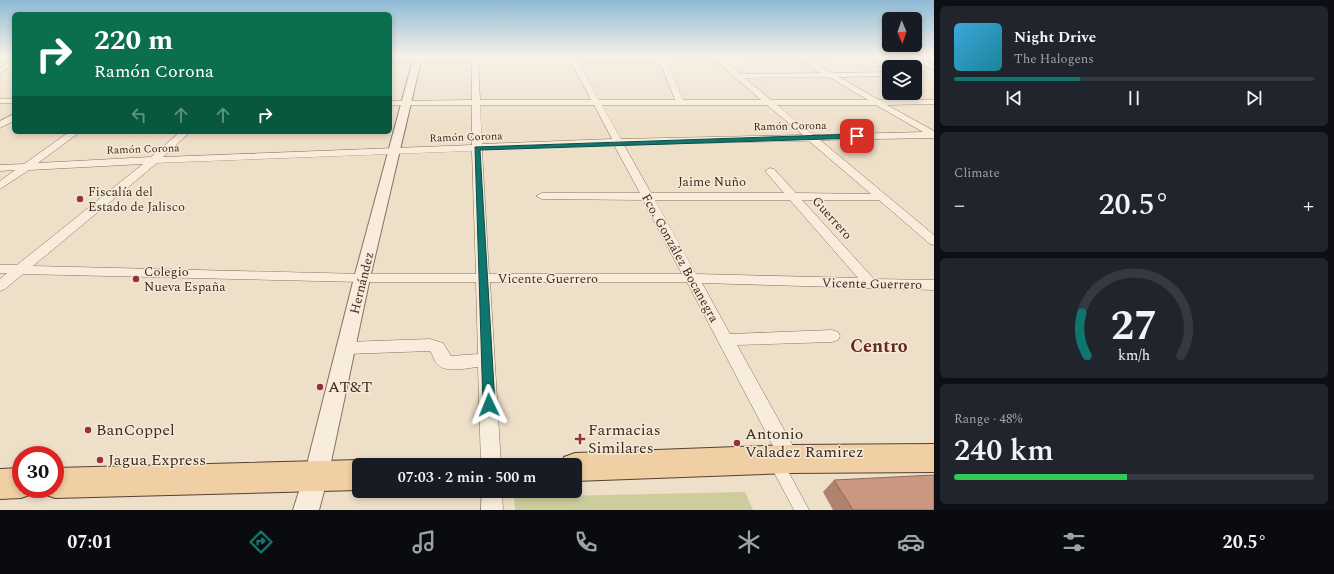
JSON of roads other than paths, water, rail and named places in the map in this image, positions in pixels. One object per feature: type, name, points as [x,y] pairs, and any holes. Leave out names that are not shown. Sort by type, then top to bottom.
[{"type":"main road","points":[[582,468],[782,460],[934,458]]},
{"type":"main road","points":[[64,482],[352,475]]},
{"type":"main road","points":[[0,484],[12,483]]},
{"type":"street","name":"Hernández","points":[[306,510],[316,476],[362,278],[394,152],[398,103],[408,80]]},
{"type":"street","points":[[476,80],[477,148],[492,458]]},
{"type":"street","name":"Fco. González Bocanegra","points":[[583,80],[725,340],[782,460]]},
{"type":"street","points":[[671,80],[680,102]]},
{"type":"street","points":[[744,80],[934,241]]},
{"type":"street","points":[[840,80],[934,135]]},
{"type":"street","points":[[0,101],[12,101]]},
{"type":"street","points":[[398,103],[770,101],[934,102]]},
{"type":"street","points":[[0,125],[12,118]]},
{"type":"street","points":[[0,186],[72,134]]},
{"type":"street","points":[[0,286],[154,160],[183,134]]},
{"type":"street","name":"Ramón Corona","points":[[0,168],[154,160],[394,152],[618,142],[934,135]]},
{"type":"street","name":"Guerrero","points":[[770,171],[871,284]]},
{"type":"street","name":"Jaime Nuño","points":[[542,196],[882,197]]},
{"type":"street","name":"Vicente Guerrero","points":[[0,269],[484,280],[691,278],[934,285]]},
{"type":"street","points":[[725,340],[767,337],[832,336]]},
{"type":"street","points":[[346,348],[430,346],[437,347],[443,360],[449,363],[487,360]]},
{"type":"street","points":[[782,460],[802,510]]},
{"type":"street","points":[[492,498],[492,510]]},
{"type":"place","name":"Fiscalía del Estado de Jalisco","points":[[80,199]]},
{"type":"place","name":"Colegio Nueva España","points":[[136,279]]},
{"type":"place","name":"AT&T","points":[[320,387]]},
{"type":"place","name":"BanCoppel","points":[[88,430]]},
{"type":"place","name":"Farmacias Similares","points":[[580,439]]},
{"type":"place","name":"Antonio Valadez Ramirez","points":[[737,443]]},
{"type":"place","name":"Jagua Express","points":[[100,460]]},
{"type":"district","name":"Centro","points":[[879,346]]}]
